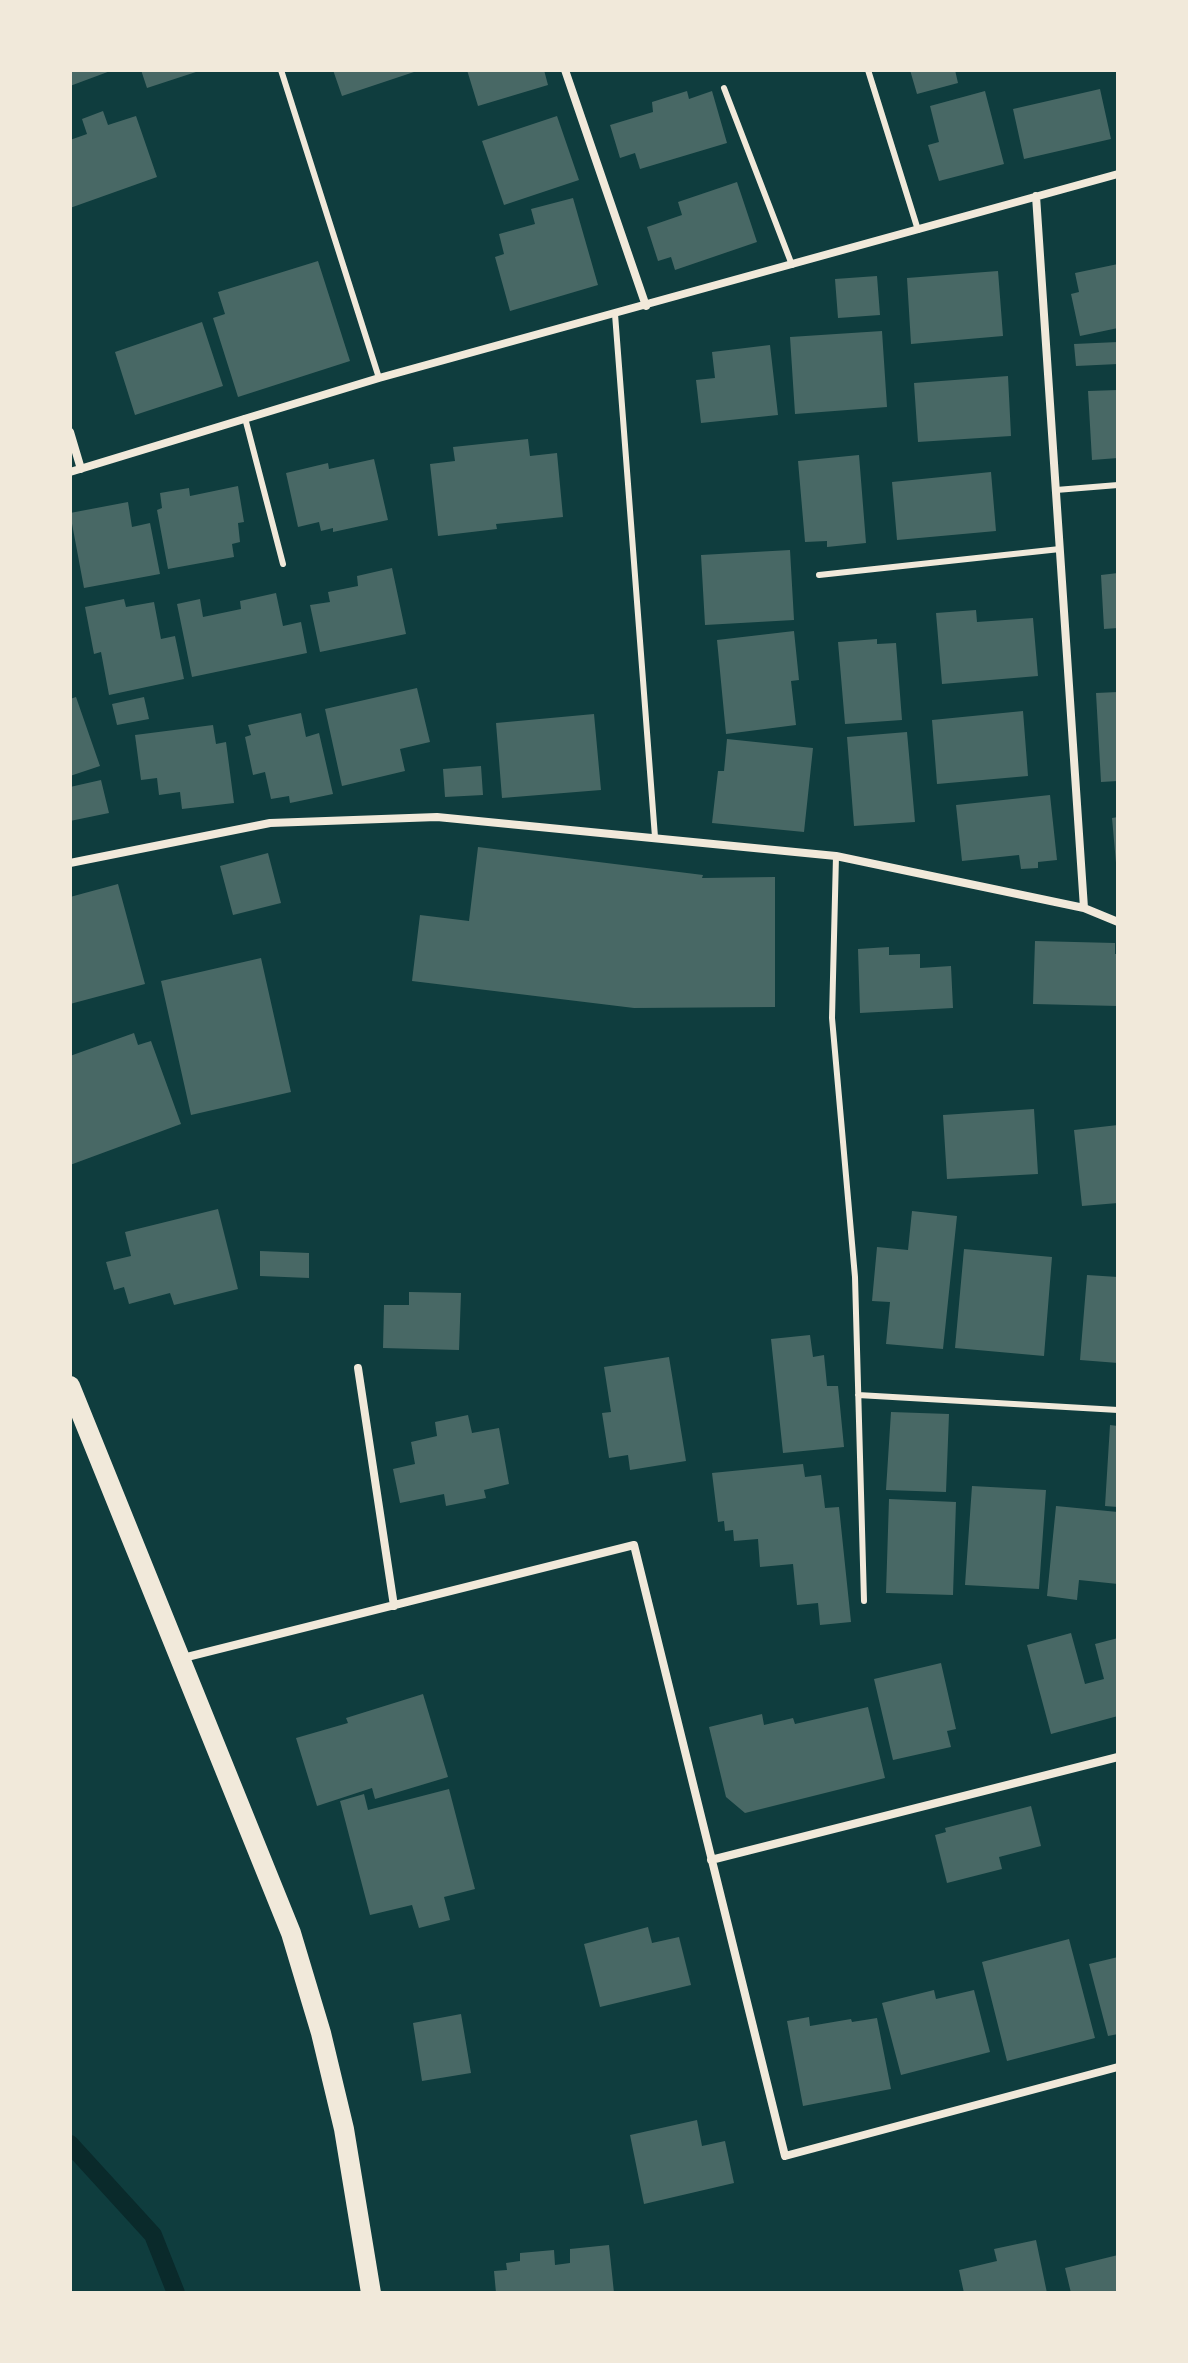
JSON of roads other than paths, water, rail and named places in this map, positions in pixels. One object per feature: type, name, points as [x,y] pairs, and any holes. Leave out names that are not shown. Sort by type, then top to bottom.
[{"type":"main road","points":[[70,1386],[291,1933],[321,2033],[344,2129],[371,2293]]},
{"type":"street","points":[[565,70],[646,306]]},
{"type":"street","points":[[70,472],[379,378],[1118,174]]},
{"type":"street","points":[[1036,196],[1084,908]]},
{"type":"street","points":[[70,432],[81,469]]},
{"type":"street","points":[[70,863],[270,823],[437,817],[836,856],[1084,908],[1118,922]]},
{"type":"street","points":[[358,1368],[394,1606]]},
{"type":"street","points":[[181,1659],[634,1545],[785,2156],[1118,2067]]},
{"type":"street","points":[[711,1860],[1118,1757]]},
{"type":"lane","points":[[281,70],[379,378]]},
{"type":"lane","points":[[868,70],[918,230]]},
{"type":"lane","points":[[724,88],[792,265]]},
{"type":"lane","points":[[615,314],[655,837]]},
{"type":"lane","points":[[245,418],[283,564]]},
{"type":"lane","points":[[1056,490],[1118,485]]},
{"type":"lane","points":[[819,575],[1060,549]]},
{"type":"lane","points":[[836,856],[832,1018],[855,1277],[864,1601]]},
{"type":"lane","points":[[858,1395],[1118,1410]]},
{"type":"waterway","points":[[70,2144],[153,2235],[176,2293]]}]
